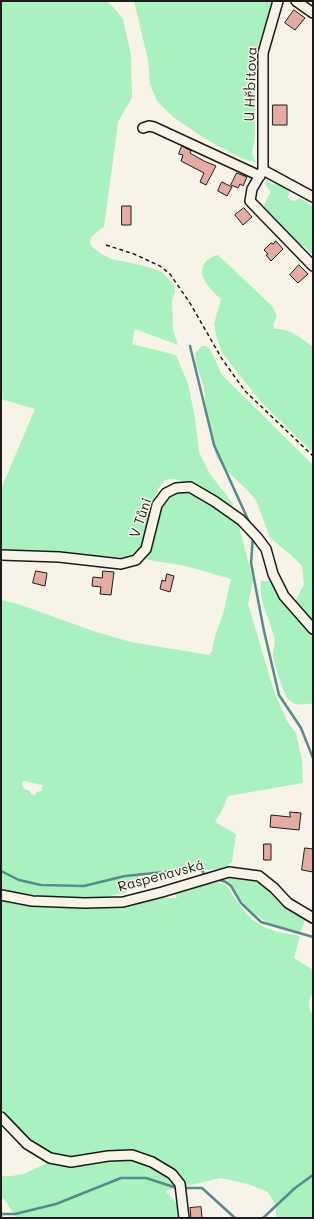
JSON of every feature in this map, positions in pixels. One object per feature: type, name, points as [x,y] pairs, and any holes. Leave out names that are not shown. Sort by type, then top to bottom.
[{"type":"street","name":"U Hřbitova","points":[[262,173],[263,53],[278,1]]},
{"type":"street","points":[[296,1],[313,13]]},
{"type":"street","points":[[143,128],[154,126],[313,197]]},
{"type":"street","points":[[262,173],[252,189],[250,201],[313,266]]},
{"type":"street","name":"V Tůni","points":[[1,555],[59,557],[121,564],[136,560],[146,549],[157,505],[166,493],[176,488],[190,487],[214,501],[241,520],[257,537],[266,549],[273,574],[284,596],[313,629]]},
{"type":"street","name":"Raspenavská","points":[[1,895],[32,901],[85,903],[122,902],[229,872],[259,876],[288,902],[313,918]]},
{"type":"street","points":[[1,1117],[27,1144],[50,1158],[71,1162],[108,1156],[132,1155],[152,1162],[172,1174],[180,1184],[184,1218]]},
{"type":"path","points":[[106,245],[141,257],[160,266],[170,274],[190,303],[222,359],[246,391],[313,456]]},
{"type":"green space","points":[[1,1],[106,1],[123,19],[131,55],[132,97],[118,122],[104,227],[92,236],[90,241],[91,246],[103,255],[112,259],[145,266],[162,272],[174,285],[175,292],[172,300],[173,330],[178,345],[135,329],[132,344],[176,355],[188,384],[195,418],[199,452],[210,474],[233,505],[232,506],[187,482],[169,479],[163,482],[154,501],[141,547],[129,558],[35,552],[1,552],[1,489],[35,409],[1,399]]},
{"type":"green space","points":[[134,1],[274,1],[257,48],[254,66],[255,137],[252,153],[256,163],[241,158],[207,140],[173,117],[157,101],[150,84],[148,60]]},
{"type":"green space","points":[[267,180],[272,184],[281,185],[290,190],[288,197],[290,200],[294,201],[300,198],[313,207],[313,256],[305,247],[295,242],[262,209],[271,192],[265,185]]},
{"type":"green space","points":[[218,255],[272,306],[277,316],[273,325],[275,329],[286,330],[300,337],[313,347],[313,452],[261,402],[222,353],[214,324],[221,299],[214,293],[202,275],[204,264],[210,258]]},
{"type":"green space","points":[[202,346],[207,346],[210,349],[222,375],[313,465],[313,621],[299,607],[296,600],[304,584],[302,566],[270,538],[256,500],[222,466],[216,456],[206,410],[204,387],[196,364],[195,353]]},
{"type":"green space","points":[[189,491],[194,493],[238,523],[253,580],[248,604],[274,691],[287,721],[296,733],[302,760],[303,783],[228,796],[215,822],[236,834],[232,862],[227,866],[218,869],[140,875],[132,888],[124,893],[83,901],[49,898],[1,889],[1,600],[18,604],[96,632],[131,642],[209,655],[212,651],[215,636],[224,611],[231,579],[186,566],[143,559],[160,503],[170,493]],"holes":[[[23,781],[43,785],[41,791],[37,792],[35,795],[24,789],[22,784]]]},
{"type":"green space","points":[[261,581],[270,581],[284,602],[313,635],[313,704],[291,702],[284,691],[273,655],[275,639],[261,596]]},
{"type":"green space","points":[[230,875],[260,880],[306,918],[300,933],[280,928],[259,917],[246,905],[230,884],[226,877]]},
{"type":"green space","points":[[209,880],[212,884],[217,882],[226,885],[239,905],[255,922],[277,932],[300,936],[294,958],[313,970],[313,992],[309,1001],[310,1011],[313,1013],[313,1218],[276,1218],[276,1206],[268,1192],[248,1184],[221,1178],[165,1191],[176,1203],[180,1218],[16,1218],[5,1200],[1,1198],[1,1176],[23,1174],[63,1156],[46,1151],[24,1134],[1,1108],[1,897],[19,902],[56,907],[79,908],[132,898],[177,898],[175,894],[180,890]]},
{"type":"building","points":[[294,10],[305,18],[295,30],[285,23]]},
{"type":"building","points":[[273,105],[287,105],[287,125],[273,125]]},
{"type":"building","points":[[182,146],[191,151],[190,153],[216,166],[206,185],[200,182],[204,173],[181,161],[183,155],[179,154]]},
{"type":"building","points":[[237,173],[247,177],[243,186],[240,184],[238,188],[231,185]]},
{"type":"building","points":[[222,182],[232,187],[227,196],[218,191]]},
{"type":"building","points":[[122,206],[131,206],[131,225],[122,225]]},
{"type":"building","points":[[244,208],[252,217],[243,225],[235,215]]},
{"type":"building","points":[[276,241],[283,249],[271,261],[266,255],[268,254],[264,250],[271,243],[273,244]]},
{"type":"building","points":[[299,265],[308,274],[298,283],[290,275]]},
{"type":"building","points":[[36,571],[47,573],[45,586],[33,583]]},
{"type":"building","points":[[103,571],[114,572],[111,595],[100,594],[101,587],[92,586],[93,577],[102,578]]},
{"type":"building","points":[[167,574],[174,576],[170,592],[160,589],[162,580],[165,581]]},
{"type":"building","points":[[290,812],[301,813],[299,830],[270,827],[271,815],[290,817]]},
{"type":"building","points":[[264,844],[271,844],[271,860],[264,860]]},
{"type":"building","points":[[305,848],[313,849],[313,872],[302,870]]},
{"type":"building","points":[[201,1207],[202,1218],[191,1218],[190,1208]]},
{"type":"waterway","points":[[190,346],[214,445],[250,524]]},
{"type":"waterway","points":[[253,536],[251,563],[264,631],[279,695],[301,728],[313,758]]},
{"type":"waterway","points":[[1,871],[19,880],[41,885],[84,886],[125,876],[195,869],[202,870],[204,874]]},
{"type":"waterway","points":[[216,879],[226,882],[231,886],[241,903],[261,922],[313,937]]},
{"type":"waterway","points":[[263,1218],[295,1188],[313,1175]]},
{"type":"waterway","points":[[1,1214],[15,1214],[56,1204],[121,1178],[146,1178],[177,1188]]},
{"type":"waterway","points":[[185,1188],[202,1188],[235,1218]]}]
